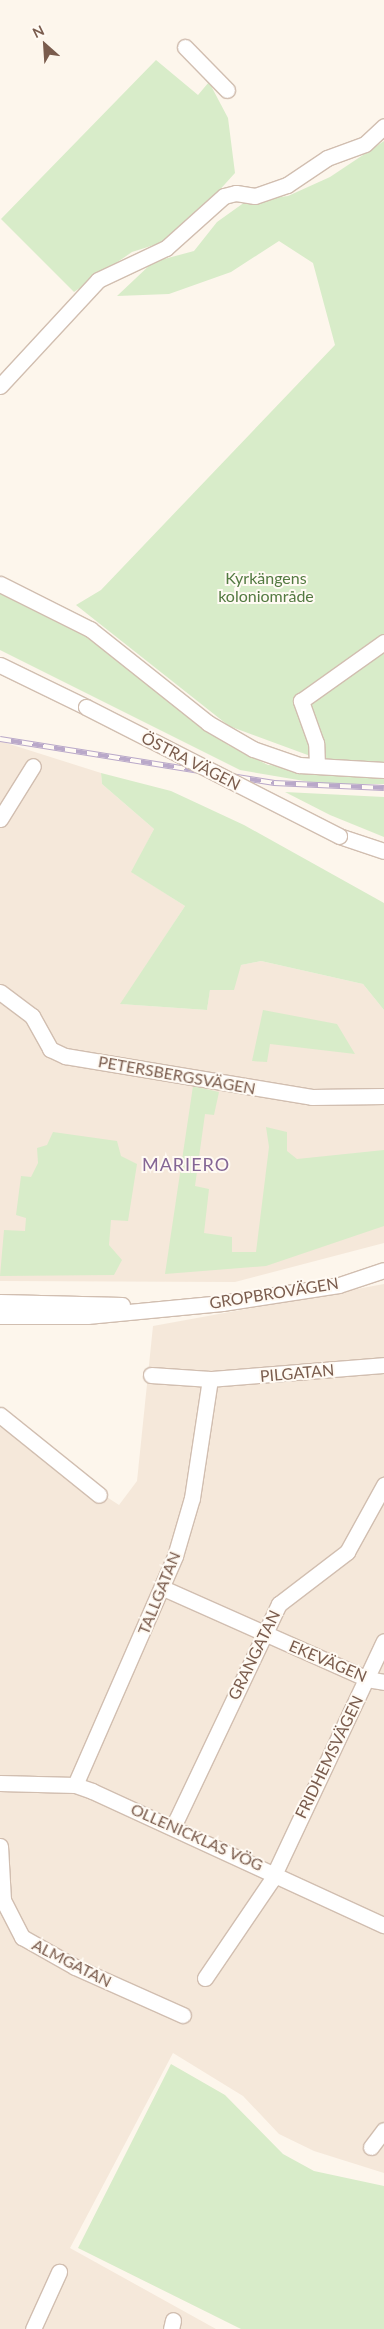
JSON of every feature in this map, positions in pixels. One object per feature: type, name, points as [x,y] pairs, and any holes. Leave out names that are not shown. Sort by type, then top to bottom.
[{"type":"street","points":[[185,47],[227,90]]},
{"type":"street","points":[[0,386],[98,280],[166,248],[224,196],[236,192],[255,196],[286,185],[327,158],[365,144],[384,126]]},
{"type":"street","points":[[0,584],[90,629],[229,737],[276,758],[317,766],[384,770]]},
{"type":"street","points":[[317,766],[316,743],[301,701],[382,644]]},
{"type":"street","name":"ÖSTRA VÄGEN","points":[[0,665],[339,836],[384,851]]},
{"type":"street","points":[[0,819],[32,766]]},
{"type":"street","name":"PETERSBERGSVÄGEN","points":[[0,992],[32,1016],[50,1049],[65,1056],[312,1097],[384,1096]]},
{"type":"street","name":"GROPBROVÄGEN","points":[[0,1316],[87,1316],[284,1295],[384,1270]]},
{"type":"street","name":"GROPBROVÄGEN","points":[[0,1302],[163,1307]]},
{"type":"street","name":"PILGATAN","points":[[151,1375],[208,1384],[384,1365]]},
{"type":"street","name":"TALLGATAN","points":[[75,1785],[163,1588],[192,1498],[208,1384]]},
{"type":"street","points":[[0,1415],[99,1495]]},
{"type":"street","name":"GRANGATAN","points":[[173,1827],[279,1604],[323,1575],[347,1552],[384,1485]]},
{"type":"street","name":"EKEVÄGEN","points":[[163,1588],[367,1679],[384,1682]]},
{"type":"street","name":"FRIDHEMSVÄGEN","points":[[205,1978],[273,1872],[384,1641]]},
{"type":"street","name":"OLLENICKLAS VÖG","points":[[0,1783],[75,1785],[273,1872],[384,1926]]},
{"type":"street","name":"ALMGATAN","points":[[0,1846],[3,1900],[22,1937],[75,1967],[183,2015]]},
{"type":"street","points":[[371,2147],[384,2130]]},
{"type":"street","points":[[33,2329],[59,2272]]},
{"type":"shaded area","points":[[0,741],[101,773],[102,784],[154,829],[132,872],[185,906],[121,1004],[207,1010],[210,989],[241,965],[261,961],[363,984],[384,1010],[384,1243],[235,1282],[0,1281]]},
{"type":"shaded area","points":[[384,1284],[384,2173],[314,2151],[279,2134],[243,2096],[173,2053],[70,2248],[216,2329],[0,2329],[0,1427],[119,1505],[137,1481],[153,1326]]},
{"type":"green space","points":[[156,60],[198,95],[209,82],[228,118],[235,173],[176,238],[132,252],[74,292],[1,219]]},
{"type":"green space","name":"Kyrkängens koloniområde","points":[[384,141],[384,763],[324,761],[229,726],[76,605],[101,590],[335,345],[313,263],[279,241],[231,272],[169,294],[117,296],[153,262],[194,251],[217,222],[245,202],[288,196],[330,177]]},
{"type":"green space","points":[[0,592],[109,648],[228,745],[268,765],[384,773],[384,784],[322,784],[240,770],[0,650]]},
{"type":"green space","points":[[101,773],[171,791],[244,825],[384,903],[384,1010],[363,984],[261,961],[241,965],[234,990],[210,990],[207,1010],[120,1004],[185,906],[131,872],[154,829],[102,784]]},
{"type":"green space","points":[[285,792],[384,797],[384,837],[330,815]]},
{"type":"green space","points":[[263,1010],[337,1024],[355,1054],[270,1044],[267,1062],[252,1061]]},
{"type":"green space","points":[[193,1086],[219,1092],[214,1115],[205,1114],[195,1186],[209,1189],[204,1233],[232,1237],[232,1252],[256,1252],[269,1147],[266,1127],[287,1132],[287,1151],[297,1159],[384,1150],[384,1226],[266,1266],[165,1274]]},
{"type":"green space","points":[[53,1132],[117,1141],[121,1156],[137,1164],[128,1221],[111,1220],[109,1245],[122,1260],[114,1275],[0,1276],[4,1230],[25,1231],[26,1218],[16,1215],[21,1176],[31,1177],[38,1163],[37,1148],[47,1145]]},
{"type":"green space","points":[[171,2064],[225,2095],[283,2154],[314,2171],[384,2186],[384,2329],[241,2329],[78,2248]]},
{"type":"railway","points":[[0,739],[274,783],[384,788]]},
{"type":"district","name":"MARIERO","points":[[186,1164]]}]
